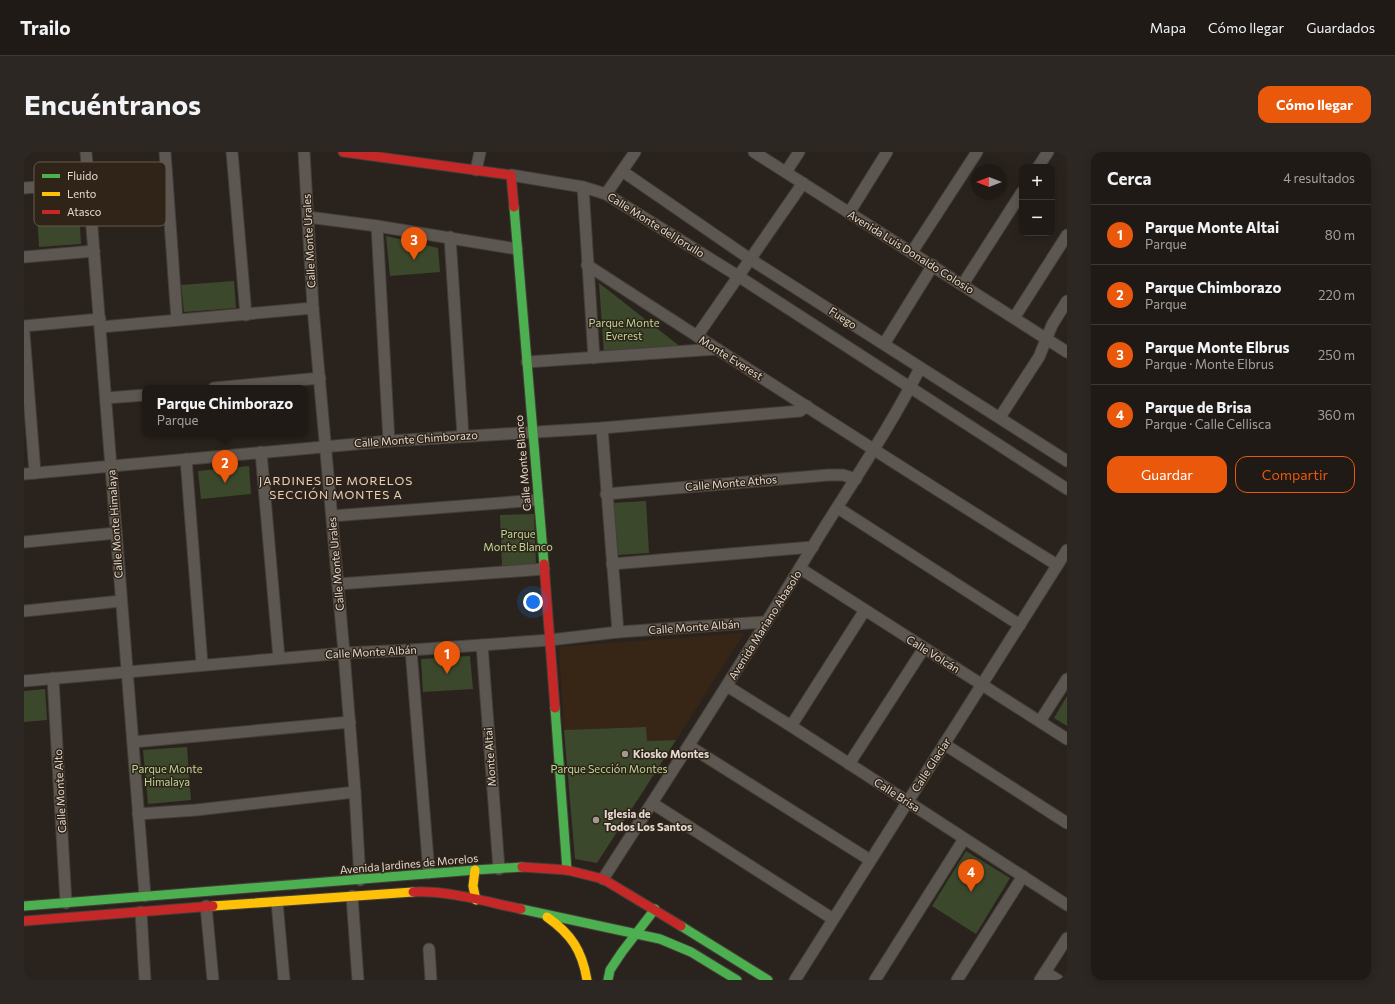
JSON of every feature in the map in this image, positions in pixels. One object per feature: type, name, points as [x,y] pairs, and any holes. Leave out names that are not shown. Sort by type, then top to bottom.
[{"type":"main road","name":"Calle Monte del Jorullo","points":[[343,152],[394,155],[511,175]]},
{"type":"main road","name":"Calle Monte Blanco","points":[[511,175],[550,640],[567,870]]},
{"type":"main road","name":"Avenida Jardines de Morelos","points":[[24,906],[360,880],[429,873],[530,868],[567,870],[603,879],[655,909],[768,980]]},
{"type":"main road","points":[[475,870],[473,886],[476,900]]},
{"type":"main road","points":[[24,922],[206,906],[427,891],[660,938],[691,952],[737,980]]},
{"type":"main road","points":[[105,899],[106,914]]},
{"type":"main road","points":[[608,980],[610,970],[655,909]]},
{"type":"main road","points":[[542,914],[560,925],[580,949],[586,967],[587,980]]},
{"type":"street","name":"Calle Monte Himalaya","points":[[86,152],[87,162]]},
{"type":"street","points":[[165,152],[166,162]]},
{"type":"street","points":[[232,152],[246,315]]},
{"type":"street","name":"Calle Monte Urales","points":[[304,152],[313,308],[350,722],[360,880]]},
{"type":"street","points":[[476,170],[480,152]]},
{"type":"street","points":[[606,194],[635,152]]},
{"type":"street","name":"Avenida Luis Donaldo Colosio","points":[[754,152],[963,284],[1067,352]]},
{"type":"street","points":[[786,172],[799,152]]},
{"type":"street","points":[[849,213],[887,152]]},
{"type":"street","points":[[912,252],[977,152]]},
{"type":"street","points":[[1040,164],[1048,152]]},
{"type":"street","points":[[166,166],[177,320]]},
{"type":"street","name":"Fuego","points":[[622,171],[750,259],[1067,460]]},
{"type":"street","name":"Calle Monte del Jorullo","points":[[511,175],[583,187],[606,194],[738,276],[1067,489]]},
{"type":"street","points":[[697,336],[803,183]]},
{"type":"street","points":[[24,188],[34,187]]},
{"type":"street","points":[[583,187],[594,358]]},
{"type":"street","points":[[963,284],[1019,197]]},
{"type":"street","points":[[308,217],[450,237],[517,249]]},
{"type":"street","name":"Calle Monte Himalaya","points":[[92,226],[101,323],[138,814],[146,896]]},
{"type":"street","points":[[377,226],[389,441]]},
{"type":"street","points":[[1014,318],[1067,235]]},
{"type":"street","points":[[450,237],[463,436]]},
{"type":"street","points":[[24,257],[94,251]]},
{"type":"street","name":"Monte Everest","points":[[587,265],[807,406],[874,451],[1057,565]]},
{"type":"street","points":[[884,344],[934,266]]},
{"type":"street","points":[[1000,417],[1039,357],[1052,324],[1067,301]]},
{"type":"street","points":[[24,326],[177,320],[313,308]]},
{"type":"street","points":[[24,333],[30,473]]},
{"type":"street","points":[[527,362],[717,349]]},
{"type":"street","name":"Avenida Mariano Abasolo","points":[[603,879],[727,686],[765,622],[801,568],[874,451],[920,368]]},
{"type":"street","points":[[246,385],[320,378]]},
{"type":"street","points":[[106,398],[142,394]]},
{"type":"street","name":"Calle Monte Chimborazo","points":[[30,473],[326,446],[602,428],[800,411],[807,406]]},
{"type":"street","points":[[602,428],[618,632]]},
{"type":"street","points":[[261,452],[278,658]]},
{"type":"street","points":[[186,459],[202,664]]},
{"type":"street","name":"Calle Monte Athos","points":[[606,494],[828,474],[844,475],[856,479]]},
{"type":"street","points":[[332,516],[538,500]]},
{"type":"street","points":[[838,508],[1020,625]]},
{"type":"street","points":[[24,542],[116,533]]},
{"type":"street","points":[[612,564],[813,547]]},
{"type":"street","name":"Calle Glaciar","points":[[796,980],[870,860],[1067,550]]},
{"type":"street","name":"Calle Volcán","points":[[801,568],[1067,739]]},
{"type":"street","points":[[338,584],[544,570]]},
{"type":"street","points":[[24,610],[121,601]]},
{"type":"street","points":[[791,726],[865,610]]},
{"type":"street","name":"Calle Monte Albán","points":[[24,681],[202,664],[344,653],[411,650],[550,640],[618,632],[765,622]]},
{"type":"street","name":"Monte Altai","points":[[482,645],[499,870]]},
{"type":"street","points":[[849,764],[924,648]]},
{"type":"street","points":[[411,650],[429,873]]},
{"type":"street","name":"Calle Monte Alto","points":[[53,678],[66,903]]},
{"type":"street","points":[[1040,722],[1067,679]]},
{"type":"street","name":"Calle Brisa","points":[[727,686],[1067,905]]},
{"type":"street","points":[[133,742],[350,722]]},
{"type":"street","points":[[944,744],[1067,823]]},
{"type":"street","points":[[689,746],[870,860]]},
{"type":"street","points":[[138,814],[196,810],[355,792]]},
{"type":"street","points":[[652,803],[833,919]]},
{"type":"street","points":[[875,980],[964,839]]},
{"type":"street","points":[[957,980],[1023,876]]},
{"type":"street","points":[[352,896],[358,980]]},
{"type":"street","points":[[277,902],[284,980]]},
{"type":"street","points":[[206,906],[213,980]]},
{"type":"street","points":[[141,912],[145,980]]},
{"type":"street","points":[[1058,980],[1043,976],[1067,938]]},
{"type":"street","points":[[429,949],[431,980]]},
{"type":"shaded area","points":[[744,633],[676,740],[647,741],[646,727],[564,730],[559,647]]},
{"type":"green space","points":[[38,226],[80,226],[81,244],[39,247]]},
{"type":"green space","points":[[386,236],[438,248],[440,272],[390,276]]},
{"type":"green space","points":[[234,281],[236,308],[184,312],[181,285]]},
{"type":"green space","name":"Parque Monte Everest","points":[[599,283],[682,348],[604,353]]},
{"type":"green space","points":[[249,466],[251,494],[201,499],[198,471]]},
{"type":"green space","points":[[646,501],[649,553],[617,555],[613,503]]},
{"type":"green space","name":"Parque Monte Blanco","points":[[534,514],[536,565],[502,566],[500,515]]},
{"type":"green space","points":[[470,656],[473,689],[423,692],[421,659]]},
{"type":"green space","points":[[45,689],[47,720],[24,722],[24,691]]},
{"type":"green space","points":[[1067,696],[1067,726],[1054,718]]},
{"type":"green space","name":"Parque Sección Montes","points":[[646,727],[647,741],[676,740],[597,863],[575,859],[564,730]]},
{"type":"green space","name":"Parque Monte Himalaya","points":[[187,747],[191,800],[148,804],[143,750]]},
{"type":"green space","points":[[966,851],[1010,878],[976,934],[932,906]]},
{"type":"traffic: fast","points":[[514,207],[544,564]]},
{"type":"traffic: fast","points":[[555,708],[567,870]]},
{"type":"traffic: fast","points":[[24,906],[522,867]]},
{"type":"traffic: fast","points":[[521,909],[660,939],[691,952],[737,980]]},
{"type":"traffic: fast","points":[[608,980],[610,970],[655,909]]},
{"type":"traffic: fast","points":[[681,926],[768,980]]},
{"type":"traffic: slow","points":[[475,870],[473,886],[476,900]]},
{"type":"traffic: slow","points":[[213,906],[413,892]]},
{"type":"traffic: slow","points":[[547,917],[569,936],[582,960],[587,980]]},
{"type":"traffic: jam","points":[[343,152],[511,175],[514,207]]},
{"type":"traffic: jam","points":[[544,564],[555,708]]},
{"type":"traffic: jam","points":[[522,867],[567,870],[603,879],[681,926]]},
{"type":"traffic: jam","points":[[413,892],[453,895],[521,909]]},
{"type":"traffic: jam","points":[[24,921],[213,906]]},
{"type":"place","name":"Parque Monte Elbrus","points":[[414,260]]},
{"type":"place","name":"Parque Chimborazo","points":[[225,483]]},
{"type":"place","name":"Parque Monte Altai","points":[[447,674]]},
{"type":"place","name":"Kiosko Montes","points":[[625,754]]},
{"type":"place","name":"Iglesia de Todos Los Santos","points":[[596,820]]},
{"type":"place","name":"Parque de Brisa","points":[[971,892]]},
{"type":"district","name":"JARDINES DE MORELOS SECCIÓN MONTES A","points":[[336,488]]}]
